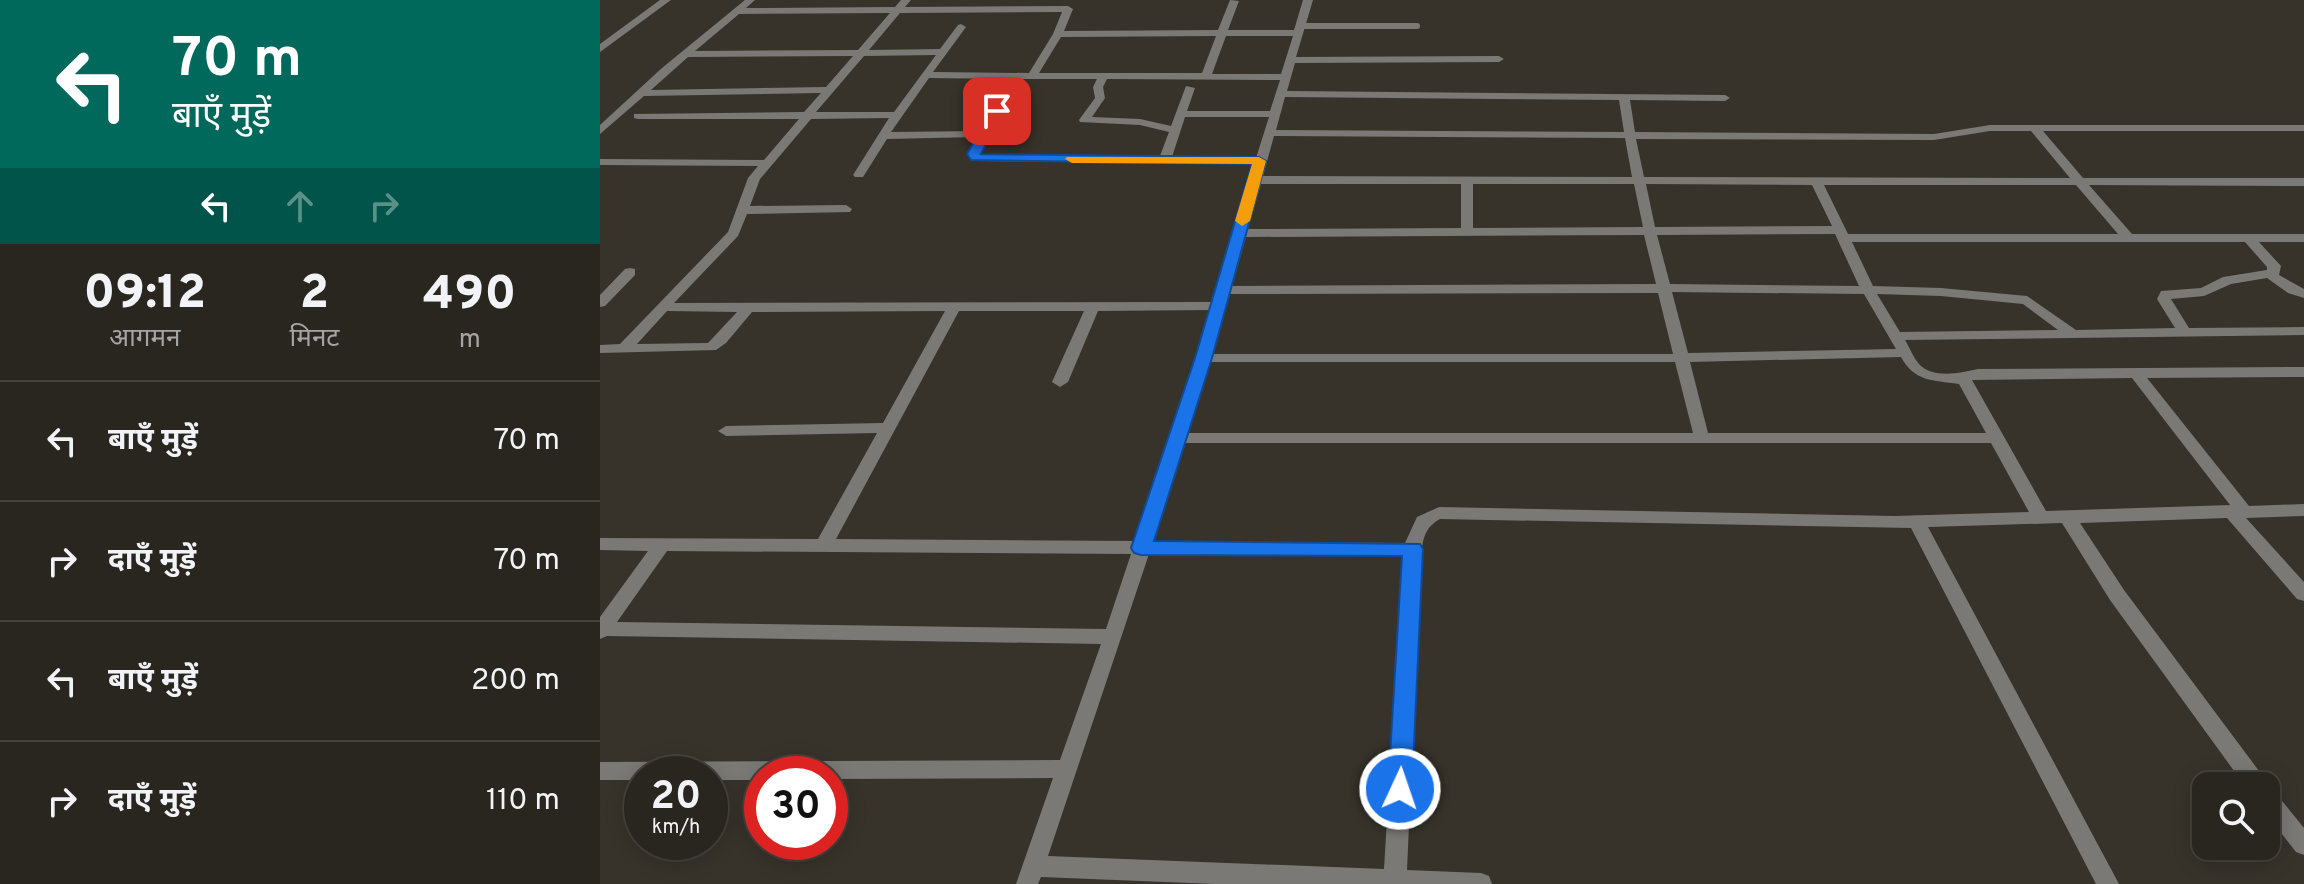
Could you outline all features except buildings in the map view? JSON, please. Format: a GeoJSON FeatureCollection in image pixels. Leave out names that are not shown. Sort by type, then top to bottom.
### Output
{"type":"FeatureCollection","features":[{"type":"Feature","properties":{"kind":"street"},"geometry":{"type":"LineString","coordinates":[[600,49],[666,0]]}},
{"type":"Feature","properties":{"kind":"street"},"geometry":{"type":"LineString","coordinates":[[600,131],[748,0]]}},
{"type":"Feature","properties":{"kind":"street"},"geometry":{"type":"LineString","coordinates":[[1308,0],[1204,358],[1113,637],[1030,875],[1481,884]]}},
{"type":"Feature","properties":{"kind":"street"},"geometry":{"type":"LineString","coordinates":[[1206,76],[1234,1]]}},
{"type":"Feature","properties":{"kind":"street"},"geometry":{"type":"LineString","coordinates":[[736,11],[902,5],[1065,8],[1069,11],[1058,34],[1032,76]]}},
{"type":"Feature","properties":{"kind":"street"},"geometry":{"type":"LineString","coordinates":[[624,349],[734,233],[751,183],[902,5]]}},
{"type":"Feature","properties":{"kind":"street"},"geometry":{"type":"LineString","coordinates":[[859,175],[897,115],[961,27]]}},
{"type":"Feature","properties":{"kind":"street"},"geometry":{"type":"LineString","coordinates":[[1058,34],[1223,34],[1300,30]]}},
{"type":"Feature","properties":{"kind":"street"},"geometry":{"type":"LineString","coordinates":[[685,54],[945,52]]}},
{"type":"Feature","properties":{"kind":"street"},"geometry":{"type":"LineString","coordinates":[[1290,60],[1499,59]]}},
{"type":"Feature","properties":{"kind":"street"},"geometry":{"type":"LineString","coordinates":[[928,75],[1206,76],[1282,85],[1725,98]]}},
{"type":"Feature","properties":{"kind":"street"},"geometry":{"type":"LineString","coordinates":[[1017,76],[984,134],[974,154],[976,158],[1259,161]]}},
{"type":"Feature","properties":{"kind":"street"},"geometry":{"type":"LineString","coordinates":[[1104,76],[1098,87],[1100,98],[1084,120],[1147,123],[1176,130]]}},
{"type":"Feature","properties":{"kind":"street"},"geometry":{"type":"LineString","coordinates":[[1165,160],[1190,88]]}},
{"type":"Feature","properties":{"kind":"street"},"geometry":{"type":"LineString","coordinates":[[641,93],[828,90]]}},
{"type":"Feature","properties":{"kind":"street"},"geometry":{"type":"LineString","coordinates":[[1624,97],[1662,289],[1702,439]]}},
{"type":"Feature","properties":{"kind":"street"},"geometry":{"type":"LineString","coordinates":[[1182,114],[1274,114]]}},
{"type":"Feature","properties":{"kind":"street"},"geometry":{"type":"LineString","coordinates":[[638,116],[897,115]]}},
{"type":"Feature","properties":{"kind":"street"},"geometry":{"type":"LineString","coordinates":[[1268,133],[1947,137],[1978,128],[2304,128]]}},
{"type":"Feature","properties":{"kind":"street"},"geometry":{"type":"LineString","coordinates":[[2034,128],[2128,238]]}},
{"type":"Feature","properties":{"kind":"street"},"geometry":{"type":"LineString","coordinates":[[883,136],[984,134]]}},
{"type":"Feature","properties":{"kind":"street"},"geometry":{"type":"LineString","coordinates":[[600,162],[766,163]]}},
{"type":"Feature","properties":{"kind":"street"},"geometry":{"type":"LineString","coordinates":[[1254,180],[2304,182]]}},
{"type":"Feature","properties":{"kind":"street"},"geometry":{"type":"LineString","coordinates":[[1467,180],[1467,232]]}},
{"type":"Feature","properties":{"kind":"street"},"geometry":{"type":"LineString","coordinates":[[1817,182],[1868,290],[1920,373],[1961,378],[1978,374],[2304,372]]}},
{"type":"Feature","properties":{"kind":"street"},"geometry":{"type":"LineString","coordinates":[[743,210],[846,209]]}},
{"type":"Feature","properties":{"kind":"street"},"geometry":{"type":"LineString","coordinates":[[1239,233],[1650,231],[2304,238]]}},
{"type":"Feature","properties":{"kind":"street"},"geometry":{"type":"LineString","coordinates":[[2184,331],[2164,299],[2166,294],[2204,292],[2228,280],[2271,275],[2276,270],[2249,238]]}},
{"type":"Feature","properties":{"kind":"street"},"geometry":{"type":"LineString","coordinates":[[600,303],[630,272]]}},
{"type":"Feature","properties":{"kind":"street"},"geometry":{"type":"LineString","coordinates":[[2271,275],[2304,294]]}},
{"type":"Feature","properties":{"kind":"street"},"geometry":{"type":"LineString","coordinates":[[664,306],[1093,305],[1220,298],[1662,289],[1868,290],[2017,298],[2044,310],[2072,333]]}},
{"type":"Feature","properties":{"kind":"street"},"geometry":{"type":"LineString","coordinates":[[1060,382],[1093,305]]}},
{"type":"Feature","properties":{"kind":"street"},"geometry":{"type":"LineString","coordinates":[[823,546],[955,306]]}},
{"type":"Feature","properties":{"kind":"street"},"geometry":{"type":"LineString","coordinates":[[600,349],[711,347],[721,340],[748,308]]}},
{"type":"Feature","properties":{"kind":"street"},"geometry":{"type":"LineString","coordinates":[[1896,336],[2304,331]]}},
{"type":"Feature","properties":{"kind":"street"},"geometry":{"type":"LineString","coordinates":[[1204,358],[1682,358],[1906,353]]}},
{"type":"Feature","properties":{"kind":"street"},"geometry":{"type":"LineString","coordinates":[[2135,372],[2237,511],[2304,594]]}},
{"type":"Feature","properties":{"kind":"street"},"geometry":{"type":"LineString","coordinates":[[1961,378],[2042,519]]}},
{"type":"Feature","properties":{"kind":"street"},"geometry":{"type":"LineString","coordinates":[[726,431],[890,428]]}},
{"type":"Feature","properties":{"kind":"street"},"geometry":{"type":"LineString","coordinates":[[1178,438],[1996,438]]}},
{"type":"Feature","properties":{"kind":"street"},"geometry":{"type":"LineString","coordinates":[[1395,881],[1413,549],[1419,523],[1426,517],[1439,513],[1916,521],[2304,510]]}},
{"type":"Feature","properties":{"kind":"street"},"geometry":{"type":"LineString","coordinates":[[2068,518],[2117,595],[2247,772]]}},
{"type":"Feature","properties":{"kind":"street"},"geometry":{"type":"LineString","coordinates":[[1916,521],[2108,884]]}},
{"type":"Feature","properties":{"kind":"street"},"geometry":{"type":"LineString","coordinates":[[600,544],[1413,549]]}},
{"type":"Feature","properties":{"kind":"street"},"geometry":{"type":"LineString","coordinates":[[601,631],[662,544]]}},
{"type":"Feature","properties":{"kind":"street"},"geometry":{"type":"LineString","coordinates":[[601,631],[1113,637]]}},
{"type":"Feature","properties":{"kind":"street"},"geometry":{"type":"LineString","coordinates":[[600,771],[1068,769]]}},
{"type":"Feature","properties":{"kind":"street"},"geometry":{"type":"LineString","coordinates":[[2280,815],[2304,845]]}},
{"type":"Feature","properties":{"kind":"lane"},"geometry":{"type":"LineString","coordinates":[[1300,30],[1417,26]]}},
{"type":"Feature","properties":{"kind":"slow traffic"},"geometry":{"type":"LineString","coordinates":[[1072,159],[1259,161],[1242,221]]}},
{"type":"Feature","properties":{"kind":"route"},"geometry":{"type":"LineString","coordinates":[[997,111],[974,154],[976,158],[1259,161],[1204,358],[1141,548],[1413,549],[1400,789]]}}]}
